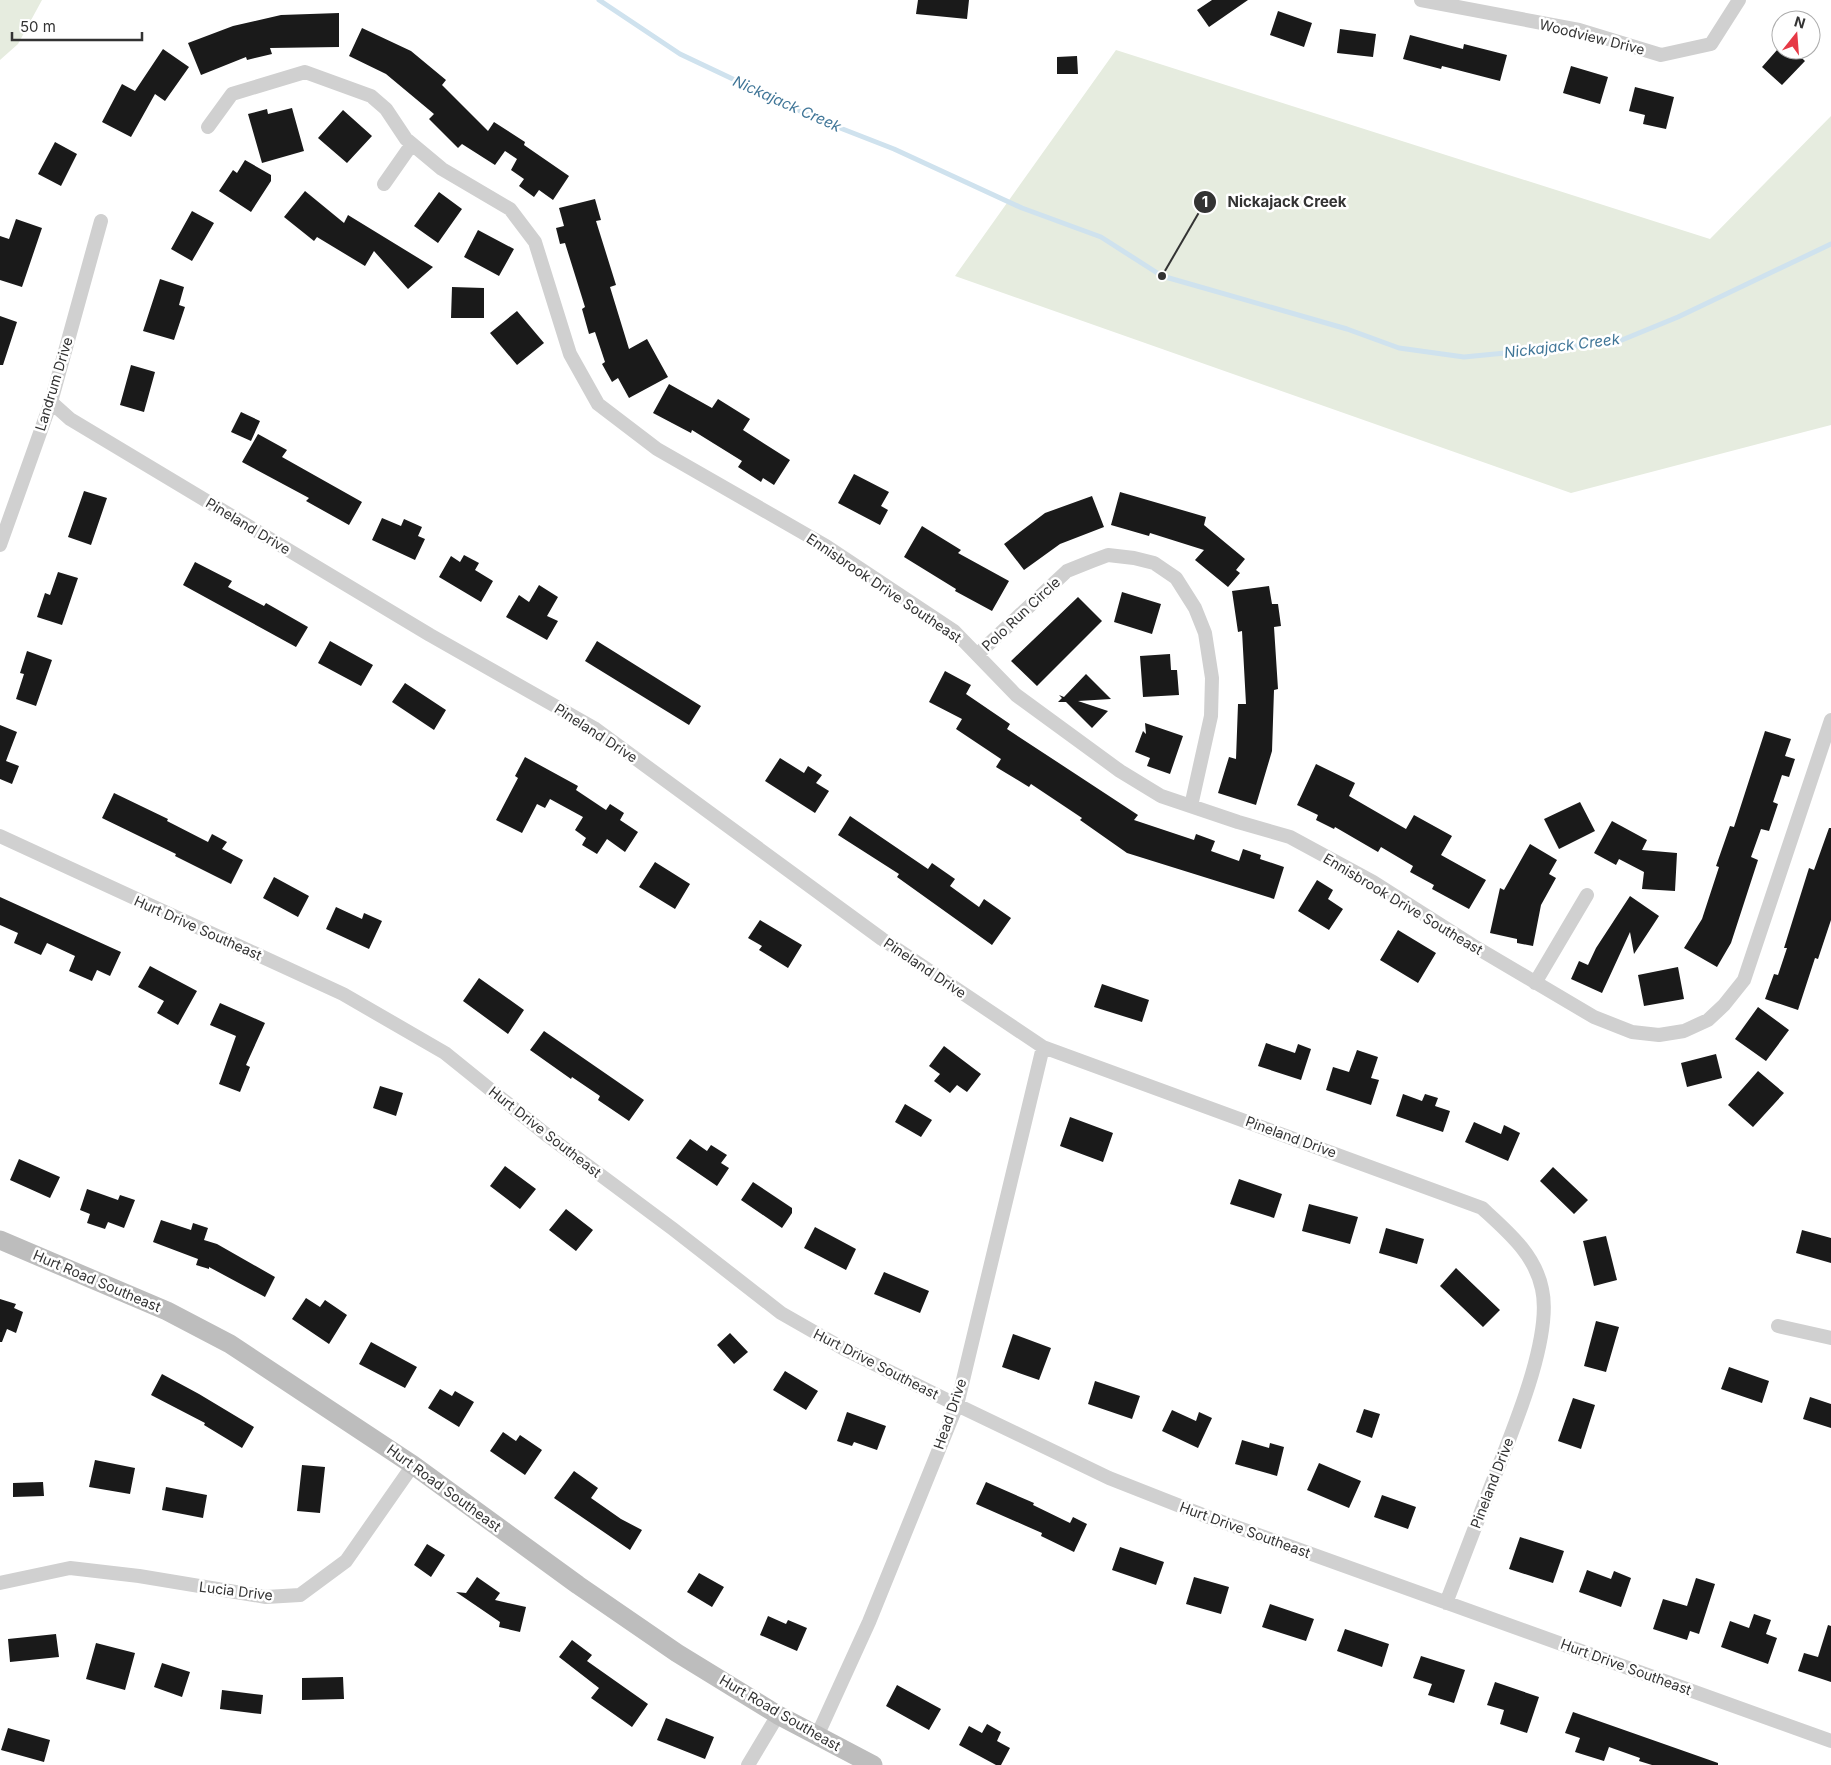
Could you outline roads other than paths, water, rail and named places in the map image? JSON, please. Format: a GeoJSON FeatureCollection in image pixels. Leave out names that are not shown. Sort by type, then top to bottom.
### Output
{"type":"FeatureCollection","features":[{"type":"Feature","properties":{"kind":"street","name":"Woodview Drive"},"geometry":{"type":"LineString","coordinates":[[1421,0],[1579,30],[1660,55],[1711,44],[1739,0]]}},
{"type":"Feature","properties":{"kind":"street","name":"Ennisbrook Drive Southeast"},"geometry":{"type":"LineString","coordinates":[[208,127],[232,94],[305,72],[371,96],[386,109],[406,139],[442,169],[510,210],[535,242],[570,354],[598,404],[657,449],[826,546],[954,631],[1016,695],[1120,771],[1161,796],[1290,837],[1373,882],[1594,1017],[1632,1032],[1659,1034],[1684,1031],[1714,1015],[1744,980],[1831,720]]}},
{"type":"Feature","properties":{"kind":"street"},"geometry":{"type":"LineString","coordinates":[[384,184],[412,144]]}},
{"type":"Feature","properties":{"kind":"street","name":"Landrum Drive"},"geometry":{"type":"LineString","coordinates":[[0,545],[51,402],[101,221]]}},
{"type":"Feature","properties":{"kind":"street","name":"Pineland Drive"},"geometry":{"type":"LineString","coordinates":[[51,402],[70,418],[430,635],[594,728],[882,939],[1043,1047],[1482,1208],[1508,1232],[1532,1260],[1543,1289],[1544,1323],[1524,1401],[1446,1603]]}},
{"type":"Feature","properties":{"kind":"street","name":"Polo Run Circle"},"geometry":{"type":"LineString","coordinates":[[978,654],[1067,571],[1108,555],[1154,563],[1176,578],[1195,608],[1205,633],[1212,678],[1211,716],[1191,806]]}},
{"type":"Feature","properties":{"kind":"street","name":"Hurt Drive Southeast"},"geometry":{"type":"LineString","coordinates":[[0,836],[343,994],[379,1013],[445,1053],[548,1136],[673,1229],[781,1313],[844,1349],[956,1406],[1108,1478],[1203,1515],[1831,1741]]}},
{"type":"Feature","properties":{"kind":"street"},"geometry":{"type":"LineString","coordinates":[[1535,982],[1587,895]]}},
{"type":"Feature","properties":{"kind":"street","name":"Head Drive"},"geometry":{"type":"LineString","coordinates":[[817,1736],[869,1622],[956,1406],[1043,1047]]}},
{"type":"Feature","properties":{"kind":"street","name":"Hurt Road Southeast"},"geometry":{"type":"LineString","coordinates":[[0,1240],[167,1311],[230,1344],[413,1465],[626,1619],[778,1715],[873,1765]]}},
{"type":"Feature","properties":{"kind":"street"},"geometry":{"type":"LineString","coordinates":[[1778,1326],[1831,1338]]}},
{"type":"Feature","properties":{"kind":"street","name":"Lucia Drive"},"geometry":{"type":"LineString","coordinates":[[0,1583],[70,1568],[138,1576],[266,1597],[300,1595],[346,1561],[413,1465]]}},
{"type":"Feature","properties":{"kind":"street"},"geometry":{"type":"LineString","coordinates":[[748,1765],[778,1715]]}},
{"type":"Feature","properties":{"kind":"waterway","name":"Nickajack Creek"},"geometry":{"type":"LineString","coordinates":[[599,0],[680,54],[817,119],[894,149],[1022,208],[1101,237],[1162,276],[1347,329],[1399,348],[1464,357],[1617,342],[1678,317],[1831,244]]}},
{"type":"Feature","properties":{"kind":"place","name":"Nickajack Creek"},"geometry":{"type":"Point","coordinates":[1162,276]}}]}
